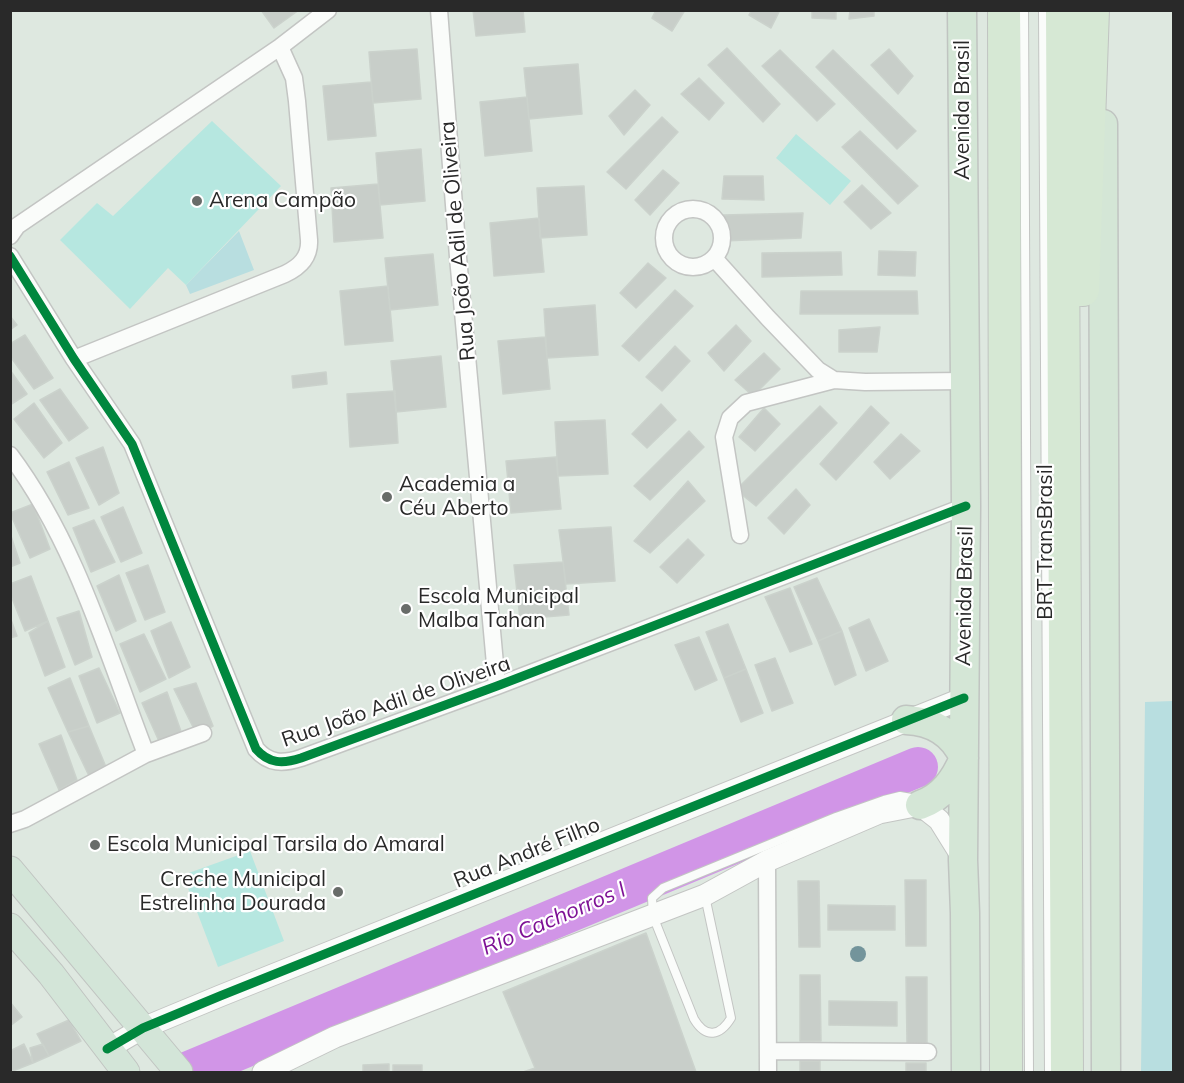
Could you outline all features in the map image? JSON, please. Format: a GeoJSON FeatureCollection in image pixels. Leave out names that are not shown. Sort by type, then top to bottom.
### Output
{"type":"FeatureCollection","features":[{"type":"Feature","properties":{"kind":"highway","name":"Avenida Brasil"},"geometry":{"type":"LineString","coordinates":[[962,10],[966,506],[963,860],[966,1072]]}},
{"type":"Feature","properties":{"kind":"highway","name":"Avenida Brasil"},"geometry":{"type":"LineString","coordinates":[[1004,10],[1006,1072]]}},
{"type":"Feature","properties":{"kind":"highway"},"geometry":{"type":"LineString","coordinates":[[1062,10],[1067,1072]]}},
{"type":"Feature","properties":{"kind":"highway"},"geometry":{"type":"LineString","coordinates":[[1064,572],[1084,285],[1093,10]]}},
{"type":"Feature","properties":{"kind":"highway"},"geometry":{"type":"LineString","coordinates":[[1103,10],[1106,1072]]}},
{"type":"Feature","properties":{"kind":"highway"},"geometry":{"type":"LineString","coordinates":[[906,720],[919,720],[943,731],[959,746],[964,758],[958,773],[950,784],[926,803]]}},
{"type":"Feature","properties":{"kind":"main road"},"geometry":{"type":"LineString","coordinates":[[10,870],[180,1072]]}},
{"type":"Feature","properties":{"kind":"main road"},"geometry":{"type":"LineString","coordinates":[[10,927],[51,974],[126,1072]]}},
{"type":"Feature","properties":{"kind":"street"},"geometry":{"type":"LineString","coordinates":[[10,237],[18,226],[280,46],[328,10]]}},
{"type":"Feature","properties":{"kind":"street","name":"Rua João Adil de Oliveira"},"geometry":{"type":"LineString","coordinates":[[439,10],[458,257],[498,686]]}},
{"type":"Feature","properties":{"kind":"street"},"geometry":{"type":"LineString","coordinates":[[74,359],[296,269],[306,257],[309,247],[297,101],[294,78],[280,46]]}},
{"type":"Feature","properties":{"kind":"street","name":"Rua João Adil de Oliveira"},"geometry":{"type":"LineString","coordinates":[[10,256],[74,359],[132,444],[256,750],[262,756],[278,763],[290,762],[498,686],[966,506]]}},
{"type":"Feature","properties":{"kind":"street"},"geometry":{"type":"LineString","coordinates":[[714,258],[818,370],[834,380]]}},
{"type":"Feature","properties":{"kind":"street"},"geometry":{"type":"LineString","coordinates":[[740,535],[724,437],[730,418],[746,403],[834,380],[965,381]]}},
{"type":"Feature","properties":{"kind":"street"},"geometry":{"type":"LineString","coordinates":[[10,455],[28,479],[76,571],[146,754]]}},
{"type":"Feature","properties":{"kind":"street","name":"Rua André Filho"},"geometry":{"type":"LineString","coordinates":[[107,1049],[143,1028],[964,698]]}},
{"type":"Feature","properties":{"kind":"street"},"geometry":{"type":"LineString","coordinates":[[10,824],[25,819],[146,754],[203,733]]}},
{"type":"Feature","properties":{"kind":"street"},"geometry":{"type":"LineString","coordinates":[[263,1072],[335,1038],[705,895],[767,861],[879,813],[926,803],[950,835],[963,860]]}},
{"type":"Feature","properties":{"kind":"street"},"geometry":{"type":"LineString","coordinates":[[767,861],[768,1072]]}},
{"type":"Feature","properties":{"kind":"street"},"geometry":{"type":"LineString","coordinates":[[768,1051],[928,1052]]}},
{"type":"Feature","properties":{"kind":"lane","name":"BRT TransBrasil"},"geometry":{"type":"LineString","coordinates":[[1024,10],[1029,1072]]}},
{"type":"Feature","properties":{"kind":"lane","name":"BRT TransBrasil"},"geometry":{"type":"LineString","coordinates":[[1043,10],[1049,1072]]}},
{"type":"Feature","properties":{"kind":"lane"},"geometry":{"type":"LineString","coordinates":[[705,895],[730,1006],[730,1018],[725,1028],[710,1033],[699,1028],[694,1019],[653,916],[652,898],[663,888],[710,868],[884,800],[900,796],[926,803]]}},
{"type":"Feature","properties":{"kind":"shaded area","name":"Arena Campão"},"geometry":{"type":"Polygon","coordinates":[[[212,121],[281,186],[186,285],[168,268],[130,309],[60,240],[97,203],[113,216],[212,121]]]}},
{"type":"Feature","properties":{"kind":"shaded area"},"geometry":{"type":"Polygon","coordinates":[[[796,134],[851,181],[830,205],[776,158],[796,134]]]}},
{"type":"Feature","properties":{"kind":"shaded area"},"geometry":{"type":"Polygon","coordinates":[[[239,231],[254,270],[190,294],[186,285],[239,231]]]}},
{"type":"Feature","properties":{"kind":"shaded area"},"geometry":{"type":"Polygon","coordinates":[[[1173,701],[1173,1072],[1141,1072],[1145,702],[1173,701]]]}},
{"type":"Feature","properties":{"kind":"shaded area"},"geometry":{"type":"Polygon","coordinates":[[[250,851],[284,941],[218,967],[183,875],[250,851]]]}},
{"type":"Feature","properties":{"kind":"building"},"geometry":{"type":"Polygon","coordinates":[[[261,10],[299,10],[274,28],[261,10]]]}},
{"type":"Feature","properties":{"kind":"building"},"geometry":{"type":"Polygon","coordinates":[[[473,10],[523,10],[525,32],[476,36],[473,10]]]}},
{"type":"Feature","properties":{"kind":"building"},"geometry":{"type":"Polygon","coordinates":[[[656,10],[685,10],[672,31],[652,18],[656,10]]]}},
{"type":"Feature","properties":{"kind":"building"},"geometry":{"type":"Polygon","coordinates":[[[752,10],[780,10],[771,28],[749,15],[752,10]]]}},
{"type":"Feature","properties":{"kind":"building"},"geometry":{"type":"Polygon","coordinates":[[[812,10],[836,10],[836,19],[812,18],[812,10]]]}},
{"type":"Feature","properties":{"kind":"building"},"geometry":{"type":"Polygon","coordinates":[[[850,10],[874,10],[874,16],[849,19],[850,10]]]}},
{"type":"Feature","properties":{"kind":"building"},"geometry":{"type":"Polygon","coordinates":[[[727,48],[780,104],[763,122],[708,65],[727,48]]]}},
{"type":"Feature","properties":{"kind":"building"},"geometry":{"type":"Polygon","coordinates":[[[417,49],[421,99],[373,103],[369,52],[417,49]]]}},
{"type":"Feature","properties":{"kind":"building"},"geometry":{"type":"Polygon","coordinates":[[[889,49],[913,76],[898,94],[871,65],[889,49]]]}},
{"type":"Feature","properties":{"kind":"building"},"geometry":{"type":"Polygon","coordinates":[[[780,50],[835,104],[817,121],[762,66],[780,50]]]}},
{"type":"Feature","properties":{"kind":"building"},"geometry":{"type":"Polygon","coordinates":[[[833,50],[916,131],[897,149],[816,67],[833,50]]]}},
{"type":"Feature","properties":{"kind":"building"},"geometry":{"type":"Polygon","coordinates":[[[578,64],[582,114],[529,119],[524,68],[578,64]]]}},
{"type":"Feature","properties":{"kind":"building"},"geometry":{"type":"Polygon","coordinates":[[[699,78],[724,103],[709,120],[681,94],[699,78]]]}},
{"type":"Feature","properties":{"kind":"building"},"geometry":{"type":"Polygon","coordinates":[[[371,82],[376,136],[328,140],[323,86],[371,82]]]}},
{"type":"Feature","properties":{"kind":"building"},"geometry":{"type":"Polygon","coordinates":[[[635,90],[650,105],[624,135],[609,116],[635,90]]]}},
{"type":"Feature","properties":{"kind":"building"},"geometry":{"type":"Polygon","coordinates":[[[527,97],[532,151],[485,156],[480,102],[527,97]]]}},
{"type":"Feature","properties":{"kind":"building"},"geometry":{"type":"Polygon","coordinates":[[[662,117],[678,132],[626,189],[607,172],[662,117]]]}},
{"type":"Feature","properties":{"kind":"building"},"geometry":{"type":"Polygon","coordinates":[[[860,131],[918,186],[898,204],[842,147],[860,131]]]}},
{"type":"Feature","properties":{"kind":"building"},"geometry":{"type":"Polygon","coordinates":[[[421,149],[425,201],[380,205],[376,153],[421,149]]]}},
{"type":"Feature","properties":{"kind":"building"},"geometry":{"type":"Polygon","coordinates":[[[663,170],[679,183],[650,215],[635,200],[663,170]]]}},
{"type":"Feature","properties":{"kind":"building"},"geometry":{"type":"Polygon","coordinates":[[[724,176],[763,176],[764,200],[722,199],[724,176]]]}},
{"type":"Feature","properties":{"kind":"building"},"geometry":{"type":"Polygon","coordinates":[[[378,184],[383,238],[334,242],[331,188],[378,184]]]}},
{"type":"Feature","properties":{"kind":"building"},"geometry":{"type":"Polygon","coordinates":[[[862,185],[891,213],[871,229],[844,202],[862,185]]]}},
{"type":"Feature","properties":{"kind":"building"},"geometry":{"type":"Polygon","coordinates":[[[584,186],[587,235],[540,238],[537,188],[584,186]]]}},
{"type":"Feature","properties":{"kind":"building"},"geometry":{"type":"Polygon","coordinates":[[[803,213],[801,238],[722,241],[723,215],[803,213]]]}},
{"type":"Feature","properties":{"kind":"building"},"geometry":{"type":"Polygon","coordinates":[[[539,218],[544,272],[494,276],[490,223],[539,218]]]}},
{"type":"Feature","properties":{"kind":"building"},"geometry":{"type":"Polygon","coordinates":[[[879,251],[916,252],[915,276],[878,275],[879,251]]]}},
{"type":"Feature","properties":{"kind":"building"},"geometry":{"type":"Polygon","coordinates":[[[841,252],[842,275],[762,277],[762,253],[841,252]]]}},
{"type":"Feature","properties":{"kind":"building"},"geometry":{"type":"Polygon","coordinates":[[[433,254],[438,305],[390,310],[385,258],[433,254]]]}},
{"type":"Feature","properties":{"kind":"building"},"geometry":{"type":"Polygon","coordinates":[[[648,263],[666,278],[636,308],[620,293],[648,263]]]}},
{"type":"Feature","properties":{"kind":"building"},"geometry":{"type":"Polygon","coordinates":[[[388,286],[393,341],[345,345],[340,291],[388,286]]]}},
{"type":"Feature","properties":{"kind":"building"},"geometry":{"type":"Polygon","coordinates":[[[675,290],[693,306],[639,361],[622,346],[675,290]]]}},
{"type":"Feature","properties":{"kind":"building"},"geometry":{"type":"Polygon","coordinates":[[[801,291],[917,291],[918,314],[800,314],[801,291]]]}},
{"type":"Feature","properties":{"kind":"building"},"geometry":{"type":"Polygon","coordinates":[[[595,305],[598,355],[547,358],[544,309],[595,305]]]}},
{"type":"Feature","properties":{"kind":"building"},"geometry":{"type":"Polygon","coordinates":[[[10,316],[17,325],[10,330],[10,316]]]}},
{"type":"Feature","properties":{"kind":"building"},"geometry":{"type":"Polygon","coordinates":[[[736,325],[751,341],[724,371],[708,353],[736,325]]]}},
{"type":"Feature","properties":{"kind":"building"},"geometry":{"type":"Polygon","coordinates":[[[880,327],[877,352],[839,352],[839,330],[880,327]]]}},
{"type":"Feature","properties":{"kind":"building"},"geometry":{"type":"Polygon","coordinates":[[[25,335],[53,378],[34,389],[10,356],[10,344],[25,335]]]}},
{"type":"Feature","properties":{"kind":"building"},"geometry":{"type":"Polygon","coordinates":[[[545,337],[550,389],[503,394],[498,341],[545,337]]]}},
{"type":"Feature","properties":{"kind":"building"},"geometry":{"type":"Polygon","coordinates":[[[675,346],[690,361],[662,391],[646,377],[675,346]]]}},
{"type":"Feature","properties":{"kind":"building"},"geometry":{"type":"Polygon","coordinates":[[[764,353],[780,369],[753,396],[735,380],[764,353]]]}},
{"type":"Feature","properties":{"kind":"building"},"geometry":{"type":"Polygon","coordinates":[[[441,356],[446,407],[396,412],[391,361],[441,356]]]}},
{"type":"Feature","properties":{"kind":"building"},"geometry":{"type":"Polygon","coordinates":[[[10,370],[27,394],[10,405],[10,370]]]}},
{"type":"Feature","properties":{"kind":"building"},"geometry":{"type":"Polygon","coordinates":[[[326,372],[327,384],[293,388],[292,376],[326,372]]]}},
{"type":"Feature","properties":{"kind":"building"},"geometry":{"type":"Polygon","coordinates":[[[60,389],[88,428],[69,441],[40,400],[60,389]]]}},
{"type":"Feature","properties":{"kind":"building"},"geometry":{"type":"Polygon","coordinates":[[[395,391],[398,443],[350,447],[347,394],[395,391]]]}},
{"type":"Feature","properties":{"kind":"building"},"geometry":{"type":"Polygon","coordinates":[[[34,403],[62,443],[44,458],[14,419],[34,403]]]}},
{"type":"Feature","properties":{"kind":"building"},"geometry":{"type":"Polygon","coordinates":[[[661,404],[676,420],[647,448],[632,434],[661,404]]]}},
{"type":"Feature","properties":{"kind":"building"},"geometry":{"type":"Polygon","coordinates":[[[820,406],[837,423],[756,506],[736,490],[820,406]]]}},
{"type":"Feature","properties":{"kind":"building"},"geometry":{"type":"Polygon","coordinates":[[[871,406],[889,423],[836,480],[820,464],[871,406]]]}},
{"type":"Feature","properties":{"kind":"building"},"geometry":{"type":"Polygon","coordinates":[[[764,408],[780,424],[755,451],[739,437],[764,408]]]}},
{"type":"Feature","properties":{"kind":"building"},"geometry":{"type":"Polygon","coordinates":[[[605,420],[608,474],[558,476],[555,422],[605,420]]]}},
{"type":"Feature","properties":{"kind":"building"},"geometry":{"type":"Polygon","coordinates":[[[689,431],[704,447],[650,500],[634,486],[689,431]]]}},
{"type":"Feature","properties":{"kind":"building"},"geometry":{"type":"Polygon","coordinates":[[[901,434],[920,451],[890,479],[874,462],[901,434]]]}},
{"type":"Feature","properties":{"kind":"building"},"geometry":{"type":"Polygon","coordinates":[[[103,447],[119,493],[99,505],[76,458],[103,447]]]}},
{"type":"Feature","properties":{"kind":"building"},"geometry":{"type":"Polygon","coordinates":[[[556,457],[561,509],[511,513],[506,461],[556,457]]]}},
{"type":"Feature","properties":{"kind":"building"},"geometry":{"type":"Polygon","coordinates":[[[69,462],[89,508],[68,515],[47,472],[69,462]]]}},
{"type":"Feature","properties":{"kind":"building"},"geometry":{"type":"Polygon","coordinates":[[[688,481],[705,501],[650,553],[634,541],[688,481]]]}},
{"type":"Feature","properties":{"kind":"building"},"geometry":{"type":"Polygon","coordinates":[[[796,489],[810,505],[784,534],[768,518],[796,489]]]}},
{"type":"Feature","properties":{"kind":"building"},"geometry":{"type":"Polygon","coordinates":[[[33,504],[50,549],[30,558],[10,513],[33,504]]]}},
{"type":"Feature","properties":{"kind":"building"},"geometry":{"type":"Polygon","coordinates":[[[123,507],[142,553],[121,562],[101,517],[123,507]]]}},
{"type":"Feature","properties":{"kind":"building"},"geometry":{"type":"Polygon","coordinates":[[[94,520],[115,562],[91,572],[73,528],[94,520]]]}},
{"type":"Feature","properties":{"kind":"building"},"geometry":{"type":"Polygon","coordinates":[[[611,527],[615,581],[566,584],[559,530],[611,527]]]}},
{"type":"Feature","properties":{"kind":"building"},"geometry":{"type":"Polygon","coordinates":[[[10,533],[20,563],[10,567],[10,533]]]}},
{"type":"Feature","properties":{"kind":"building"},"geometry":{"type":"Polygon","coordinates":[[[688,539],[704,555],[677,583],[660,567],[688,539]]]}},
{"type":"Feature","properties":{"kind":"building"},"geometry":{"type":"Polygon","coordinates":[[[563,562],[569,615],[520,619],[514,565],[563,562]]]}},
{"type":"Feature","properties":{"kind":"building"},"geometry":{"type":"Polygon","coordinates":[[[148,565],[165,612],[145,620],[126,573],[148,565]]]}},
{"type":"Feature","properties":{"kind":"building"},"geometry":{"type":"Polygon","coordinates":[[[119,575],[136,621],[116,631],[97,586],[119,575]]]}},
{"type":"Feature","properties":{"kind":"building"},"geometry":{"type":"Polygon","coordinates":[[[31,576],[48,621],[25,631],[10,593],[10,584],[31,576]]]}},
{"type":"Feature","properties":{"kind":"building"},"geometry":{"type":"Polygon","coordinates":[[[817,578],[842,631],[818,641],[794,587],[817,578]]]}},
{"type":"Feature","properties":{"kind":"building"},"geometry":{"type":"Polygon","coordinates":[[[790,588],[812,644],[790,652],[765,597],[790,588]]]}},
{"type":"Feature","properties":{"kind":"building"},"geometry":{"type":"Polygon","coordinates":[[[79,611],[92,657],[75,665],[57,618],[79,611]]]}},
{"type":"Feature","properties":{"kind":"building"},"geometry":{"type":"Polygon","coordinates":[[[10,617],[17,636],[10,638],[10,617]]]}},
{"type":"Feature","properties":{"kind":"building"},"geometry":{"type":"Polygon","coordinates":[[[869,619],[888,661],[866,671],[849,628],[869,619]]]}},
{"type":"Feature","properties":{"kind":"building"},"geometry":{"type":"Polygon","coordinates":[[[48,621],[65,667],[45,676],[29,633],[48,621]]]}},
{"type":"Feature","properties":{"kind":"building"},"geometry":{"type":"Polygon","coordinates":[[[171,622],[190,667],[169,678],[151,631],[171,622]]]}},
{"type":"Feature","properties":{"kind":"building"},"geometry":{"type":"Polygon","coordinates":[[[728,624],[746,669],[724,678],[706,632],[728,624]]]}},
{"type":"Feature","properties":{"kind":"building"},"geometry":{"type":"Polygon","coordinates":[[[842,631],[856,675],[835,685],[818,641],[842,631]]]}},
{"type":"Feature","properties":{"kind":"building"},"geometry":{"type":"Polygon","coordinates":[[[144,634],[166,679],[140,692],[120,644],[144,634]]]}},
{"type":"Feature","properties":{"kind":"building"},"geometry":{"type":"Polygon","coordinates":[[[699,637],[717,680],[695,690],[675,645],[699,637]]]}},
{"type":"Feature","properties":{"kind":"building"},"geometry":{"type":"Polygon","coordinates":[[[775,658],[793,703],[772,711],[755,665],[775,658]]]}},
{"type":"Feature","properties":{"kind":"building"},"geometry":{"type":"Polygon","coordinates":[[[99,668],[120,713],[97,723],[79,676],[99,668]]]}},
{"type":"Feature","properties":{"kind":"building"},"geometry":{"type":"Polygon","coordinates":[[[746,669],[763,713],[741,722],[724,678],[746,669]]]}},
{"type":"Feature","properties":{"kind":"building"},"geometry":{"type":"Polygon","coordinates":[[[70,678],[89,726],[68,732],[48,688],[70,678]]]}},
{"type":"Feature","properties":{"kind":"building"},"geometry":{"type":"Polygon","coordinates":[[[196,683],[213,726],[197,735],[174,689],[196,683]]]}},
{"type":"Feature","properties":{"kind":"building"},"geometry":{"type":"Polygon","coordinates":[[[167,692],[183,737],[162,748],[142,703],[167,692]]]}},
{"type":"Feature","properties":{"kind":"building"},"geometry":{"type":"Polygon","coordinates":[[[89,726],[106,767],[90,778],[68,732],[89,726]]]}},
{"type":"Feature","properties":{"kind":"building"},"geometry":{"type":"Polygon","coordinates":[[[61,735],[77,780],[59,790],[39,744],[61,735]]]}},
{"type":"Feature","properties":{"kind":"building"},"geometry":{"type":"Polygon","coordinates":[[[905,880],[926,880],[926,946],[906,946],[905,880]]]}},
{"type":"Feature","properties":{"kind":"building"},"geometry":{"type":"Polygon","coordinates":[[[798,881],[819,881],[820,947],[799,947],[798,881]]]}},
{"type":"Feature","properties":{"kind":"building"},"geometry":{"type":"Polygon","coordinates":[[[828,905],[895,906],[895,930],[828,930],[828,905]]]}},
{"type":"Feature","properties":{"kind":"building"},"geometry":{"type":"Polygon","coordinates":[[[646,933],[696,1072],[523,1072],[535,1068],[503,992],[646,933]]]}},
{"type":"Feature","properties":{"kind":"building"},"geometry":{"type":"Polygon","coordinates":[[[800,975],[820,975],[821,1041],[800,1041],[800,975]]]}},
{"type":"Feature","properties":{"kind":"building"},"geometry":{"type":"Polygon","coordinates":[[[906,977],[927,977],[927,1043],[907,1043],[906,977]]]}},
{"type":"Feature","properties":{"kind":"building"},"geometry":{"type":"Polygon","coordinates":[[[829,1001],[897,1002],[897,1026],[829,1025],[829,1001]]]}},
{"type":"Feature","properties":{"kind":"building"},"geometry":{"type":"Polygon","coordinates":[[[10,1002],[22,1017],[10,1026],[10,1002]]]}},
{"type":"Feature","properties":{"kind":"building"},"geometry":{"type":"Polygon","coordinates":[[[69,1020],[81,1041],[49,1056],[37,1034],[69,1020]]]}},
{"type":"Feature","properties":{"kind":"building"},"geometry":{"type":"Polygon","coordinates":[[[24,1044],[33,1063],[10,1072],[10,1051],[24,1044]]]}},
{"type":"Feature","properties":{"kind":"building"},"geometry":{"type":"Polygon","coordinates":[[[43,1044],[49,1056],[33,1063],[30,1048],[43,1044]]]}},
{"type":"Feature","properties":{"kind":"building"},"geometry":{"type":"Polygon","coordinates":[[[800,1061],[820,1061],[820,1072],[800,1072],[800,1061]]]}},
{"type":"Feature","properties":{"kind":"building"},"geometry":{"type":"Polygon","coordinates":[[[906,1063],[926,1063],[926,1072],[906,1072],[906,1063]]]}},
{"type":"Feature","properties":{"kind":"building"},"geometry":{"type":"Polygon","coordinates":[[[389,1064],[389,1072],[363,1072],[363,1065],[389,1064]]]}},
{"type":"Feature","properties":{"kind":"building"},"geometry":{"type":"Polygon","coordinates":[[[393,1065],[422,1065],[422,1072],[393,1072],[393,1065]]]}},
{"type":"Feature","properties":{"kind":"waterway","name":"Rio Cachorros I"},"geometry":{"type":"LineString","coordinates":[[189,1071],[918,767]]}},
{"type":"Feature","properties":{"kind":"cycle path"},"geometry":{"type":"LineString","coordinates":[[10,256],[74,359],[132,444],[256,749],[271,760],[282,762],[301,758],[497,686],[966,506]]}},
{"type":"Feature","properties":{"kind":"cycle path"},"geometry":{"type":"LineString","coordinates":[[107,1049],[143,1028],[220,996],[964,698]]}},
{"type":"Feature","properties":{"kind":"place","name":"Arena Campão"},"geometry":{"type":"Point","coordinates":[197,201]}},
{"type":"Feature","properties":{"kind":"place","name":"Academia a Céu Aberto"},"geometry":{"type":"Point","coordinates":[387,497]}},
{"type":"Feature","properties":{"kind":"place","name":"Escola Municipal Malba Tahan"},"geometry":{"type":"Point","coordinates":[406,609]}},
{"type":"Feature","properties":{"kind":"place","name":"Escola Municipal Tarsila do Amaral"},"geometry":{"type":"Point","coordinates":[95,845]}},
{"type":"Feature","properties":{"kind":"place","name":"Creche Municipal Estrelinha Dourada"},"geometry":{"type":"Point","coordinates":[338,892]}}]}
